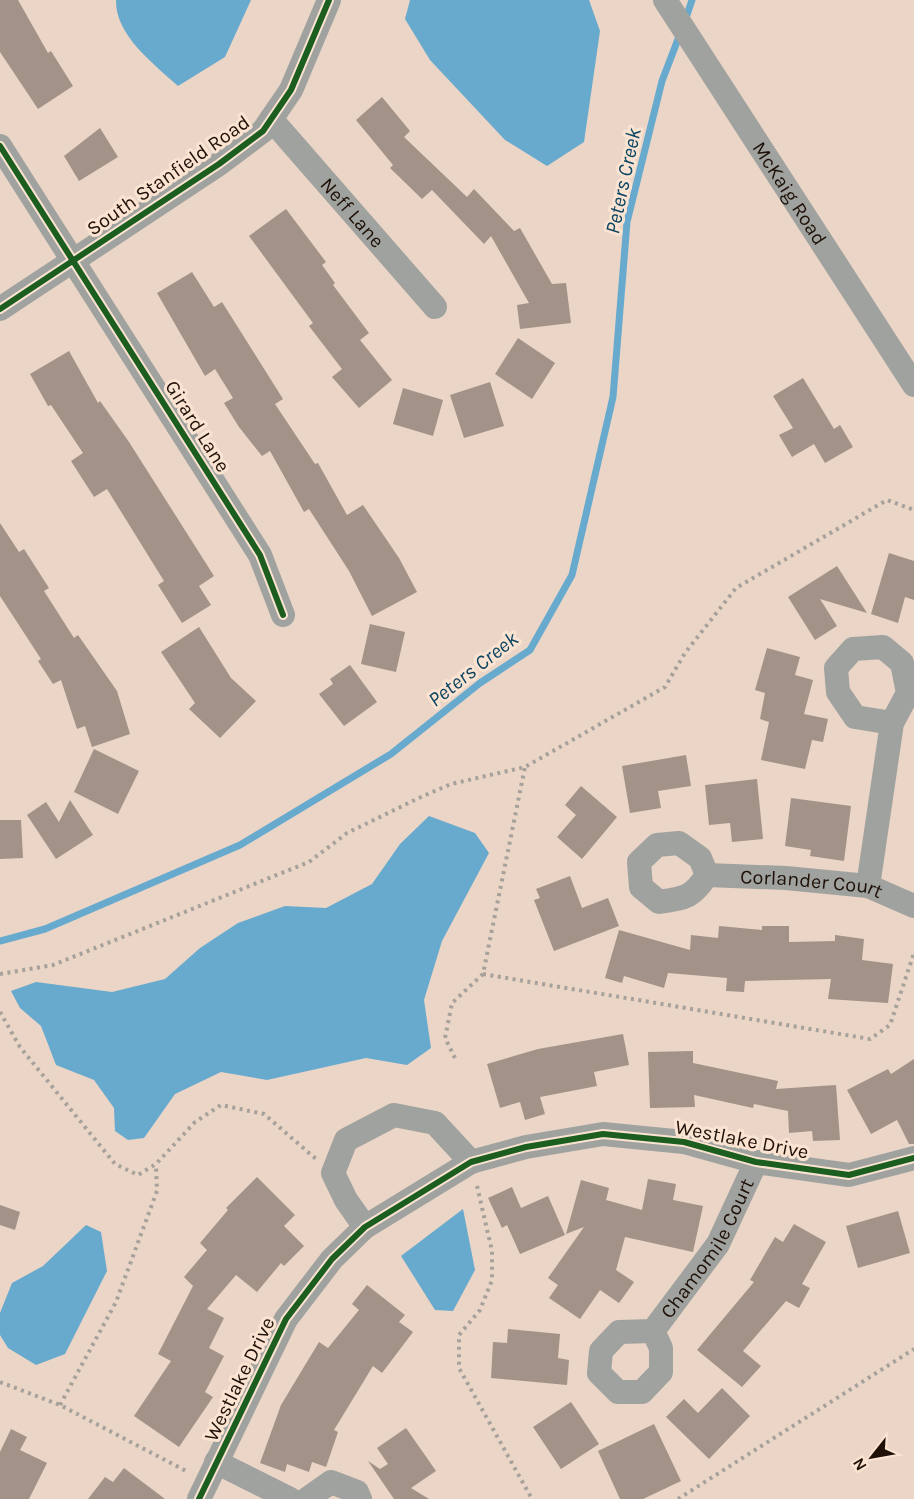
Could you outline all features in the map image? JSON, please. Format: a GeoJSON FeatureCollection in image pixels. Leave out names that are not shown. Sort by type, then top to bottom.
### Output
{"type":"FeatureCollection","features":[{"type":"Feature","properties":{"kind":"street","name":"South Stanfield Road"},"geometry":{"type":"LineString","coordinates":[[0,309],[219,164],[263,131],[291,90],[329,0]]}},
{"type":"Feature","properties":{"kind":"street","name":"McKaig Road"},"geometry":{"type":"LineString","coordinates":[[666,2],[914,386]]}},
{"type":"Feature","properties":{"kind":"street","name":"Neff Lane"},"geometry":{"type":"LineString","coordinates":[[271,119],[435,307]]}},
{"type":"Feature","properties":{"kind":"street","name":"Girard Lane"},"geometry":{"type":"LineString","coordinates":[[0,146],[260,555],[284,615]]}},
{"type":"Feature","properties":{"kind":"street"},"geometry":{"type":"LineString","coordinates":[[868,886],[892,723]]}},
{"type":"Feature","properties":{"kind":"street","name":"Corlander Court"},"geometry":{"type":"LineString","coordinates":[[707,875],[786,878],[868,886],[914,906]]}},
{"type":"Feature","properties":{"kind":"street"},"geometry":{"type":"LineString","coordinates":[[365,1227],[345,1200],[333,1173],[346,1140],[394,1115],[435,1122],[471,1162]]}},
{"type":"Feature","properties":{"kind":"street","name":"Westlake Drive"},"geometry":{"type":"LineString","coordinates":[[207,1481],[286,1319],[332,1259],[365,1227],[471,1162],[526,1147],[603,1134],[684,1142],[756,1162],[849,1175],[914,1158]]}},
{"type":"Feature","properties":{"kind":"street","name":"Chamomile Court"},"geometry":{"type":"LineString","coordinates":[[653,1331],[718,1244],[756,1162]]}},
{"type":"Feature","properties":{"kind":"street"},"geometry":{"type":"LineString","coordinates":[[207,1481],[290,1499]]}},
{"type":"Feature","properties":{"kind":"street"},"geometry":{"type":"LineString","coordinates":[[308,1499],[331,1482],[357,1492],[360,1499]]}},
{"type":"Feature","properties":{"kind":"path"},"geometry":{"type":"LineString","coordinates":[[0,974],[53,965],[274,877],[309,862],[347,833],[451,784],[525,767],[665,687],[685,653],[736,588],[887,500],[914,510]]}},
{"type":"Feature","properties":{"kind":"path"},"geometry":{"type":"LineString","coordinates":[[455,1058],[445,1038],[452,1003],[483,974],[525,767]]}},
{"type":"Feature","properties":{"kind":"path"},"geometry":{"type":"LineString","coordinates":[[483,974],[870,1039],[890,1025],[914,953]]}},
{"type":"Feature","properties":{"kind":"path"},"geometry":{"type":"LineString","coordinates":[[0,1012],[20,1047],[115,1164],[138,1175],[156,1164],[195,1122],[221,1105],[264,1114],[333,1173]]}},
{"type":"Feature","properties":{"kind":"path"},"geometry":{"type":"LineString","coordinates":[[471,1162],[492,1251],[492,1280],[480,1310],[459,1335],[459,1368],[532,1499]]}},
{"type":"Feature","properties":{"kind":"path"},"geometry":{"type":"LineString","coordinates":[[60,1405],[116,1302],[156,1191],[156,1164]]}},
{"type":"Feature","properties":{"kind":"path"},"geometry":{"type":"LineString","coordinates":[[678,1499],[914,1349]]}},
{"type":"Feature","properties":{"kind":"path"},"geometry":{"type":"LineString","coordinates":[[0,1382],[60,1405],[207,1481]]}},
{"type":"Feature","properties":{"kind":"water"},"geometry":{"type":"Polygon","coordinates":[[[116,0],[251,0],[225,57],[178,86],[129,37],[117,13],[116,0]]]}},
{"type":"Feature","properties":{"kind":"water"},"geometry":{"type":"Polygon","coordinates":[[[410,0],[589,0],[600,31],[584,142],[547,166],[505,140],[430,60],[405,19],[410,0]]]}},
{"type":"Feature","properties":{"kind":"water"},"geometry":{"type":"Polygon","coordinates":[[[429,816],[475,833],[489,853],[442,941],[424,1000],[431,1048],[407,1065],[366,1058],[267,1080],[221,1072],[175,1094],[144,1138],[128,1140],[115,1131],[114,1108],[94,1080],[56,1065],[41,1026],[20,1008],[11,991],[36,982],[112,992],[165,979],[200,948],[238,923],[285,906],[326,908],[372,884],[400,844],[429,816]]]}},
{"type":"Feature","properties":{"kind":"water"},"geometry":{"type":"Polygon","coordinates":[[[463,1209],[475,1270],[453,1311],[435,1310],[401,1256],[463,1209]]]}},
{"type":"Feature","properties":{"kind":"water"},"geometry":{"type":"Polygon","coordinates":[[[86,1225],[101,1232],[107,1271],[65,1354],[36,1365],[8,1348],[0,1335],[0,1313],[12,1283],[43,1266],[86,1225]]]}},
{"type":"Feature","properties":{"kind":"building"},"geometry":{"type":"Polygon","coordinates":[[[0,0],[18,0],[48,53],[51,51],[73,86],[38,109],[0,52],[0,0]]]}},
{"type":"Feature","properties":{"kind":"building"},"geometry":{"type":"Polygon","coordinates":[[[382,97],[410,131],[404,137],[467,197],[474,189],[514,231],[520,228],[552,284],[566,283],[571,323],[520,329],[517,305],[529,303],[491,236],[484,244],[432,190],[422,199],[390,168],[393,165],[356,120],[382,97]]]}},
{"type":"Feature","properties":{"kind":"building"},"geometry":{"type":"Polygon","coordinates":[[[100,128],[118,157],[79,181],[64,156],[100,128]]]}},
{"type":"Feature","properties":{"kind":"building"},"geometry":{"type":"Polygon","coordinates":[[[286,209],[326,262],[322,265],[335,283],[333,285],[369,333],[360,340],[392,380],[359,408],[332,377],[342,369],[309,326],[313,323],[249,236],[286,209]]]}},
{"type":"Feature","properties":{"kind":"building"},"geometry":{"type":"Polygon","coordinates":[[[192,272],[214,307],[222,302],[283,399],[275,404],[315,464],[318,463],[347,515],[363,505],[399,558],[417,592],[372,616],[349,571],[309,509],[304,512],[270,451],[262,456],[239,427],[224,403],[233,398],[215,369],[205,376],[157,293],[192,272]]]}},
{"type":"Feature","properties":{"kind":"building"},"geometry":{"type":"Polygon","coordinates":[[[518,338],[555,363],[532,399],[495,374],[518,338]]]}},
{"type":"Feature","properties":{"kind":"building"},"geometry":{"type":"Polygon","coordinates":[[[69,351],[98,403],[100,401],[129,442],[214,576],[199,586],[211,605],[182,623],[158,585],[164,581],[107,489],[94,497],[71,461],[83,453],[51,405],[48,406],[30,374],[69,351]]]}},
{"type":"Feature","properties":{"kind":"building"},"geometry":{"type":"Polygon","coordinates":[[[803,378],[834,429],[840,425],[853,447],[825,463],[814,444],[792,457],[779,435],[793,428],[773,396],[803,378]]]}},
{"type":"Feature","properties":{"kind":"building"},"geometry":{"type":"Polygon","coordinates":[[[490,382],[504,426],[464,438],[450,395],[490,382]]]}},
{"type":"Feature","properties":{"kind":"building"},"geometry":{"type":"Polygon","coordinates":[[[403,388],[443,400],[433,436],[393,424],[403,388]]]}},
{"type":"Feature","properties":{"kind":"building"},"geometry":{"type":"Polygon","coordinates":[[[0,523],[19,552],[24,549],[49,588],[44,591],[74,638],[78,635],[117,691],[130,734],[92,747],[85,726],[77,729],[61,680],[53,684],[38,661],[41,659],[0,596],[0,523]]]}},
{"type":"Feature","properties":{"kind":"building"},"geometry":{"type":"Polygon","coordinates":[[[889,553],[914,561],[914,600],[905,597],[898,623],[871,614],[889,553]]]}},
{"type":"Feature","properties":{"kind":"building"},"geometry":{"type":"Polygon","coordinates":[[[837,566],[867,613],[820,599],[837,626],[815,640],[788,597],[837,566]]]}},
{"type":"Feature","properties":{"kind":"building"},"geometry":{"type":"Polygon","coordinates":[[[370,624],[405,632],[396,672],[361,664],[370,624]]]}},
{"type":"Feature","properties":{"kind":"building"},"geometry":{"type":"Polygon","coordinates":[[[199,627],[231,678],[256,701],[220,738],[189,709],[195,703],[161,652],[199,627]]]}},
{"type":"Feature","properties":{"kind":"building"},"geometry":{"type":"Polygon","coordinates":[[[767,648],[800,657],[795,675],[813,680],[804,714],[828,719],[823,742],[812,740],[805,769],[761,760],[769,722],[760,719],[765,693],[755,690],[767,648]]]}},
{"type":"Feature","properties":{"kind":"building"},"geometry":{"type":"Polygon","coordinates":[[[350,665],[377,702],[344,726],[319,694],[333,684],[330,679],[350,665]]]}},
{"type":"Feature","properties":{"kind":"building"},"geometry":{"type":"Polygon","coordinates":[[[94,749],[139,771],[118,814],[74,792],[94,749]]]}},
{"type":"Feature","properties":{"kind":"building"},"geometry":{"type":"Polygon","coordinates":[[[686,755],[691,786],[658,791],[661,808],[630,813],[622,766],[686,755]]]}},
{"type":"Feature","properties":{"kind":"building"},"geometry":{"type":"Polygon","coordinates":[[[757,779],[763,839],[732,842],[730,823],[709,825],[705,785],[757,779]]]}},
{"type":"Feature","properties":{"kind":"building"},"geometry":{"type":"Polygon","coordinates":[[[581,786],[617,817],[582,859],[557,837],[576,815],[565,805],[581,786]]]}},
{"type":"Feature","properties":{"kind":"building"},"geometry":{"type":"Polygon","coordinates":[[[791,798],[851,806],[844,861],[810,856],[811,850],[785,846],[791,798]]]}},
{"type":"Feature","properties":{"kind":"building"},"geometry":{"type":"Polygon","coordinates":[[[70,800],[93,835],[56,859],[27,815],[46,802],[59,822],[70,800]]]}},
{"type":"Feature","properties":{"kind":"building"},"geometry":{"type":"Polygon","coordinates":[[[0,820],[21,820],[23,858],[0,859],[0,820]]]}},
{"type":"Feature","properties":{"kind":"building"},"geometry":{"type":"Polygon","coordinates":[[[570,876],[582,908],[608,898],[619,926],[554,951],[534,900],[540,898],[536,889],[570,876]]]}},
{"type":"Feature","properties":{"kind":"building"},"geometry":{"type":"Polygon","coordinates":[[[719,926],[762,930],[762,926],[789,926],[789,942],[835,941],[835,935],[864,939],[862,960],[893,964],[888,1003],[828,999],[831,979],[745,981],[744,992],[726,991],[727,978],[668,973],[664,988],[624,976],[622,983],[605,978],[619,930],[690,950],[691,935],[718,938],[719,926]]]}},
{"type":"Feature","properties":{"kind":"building"},"geometry":{"type":"Polygon","coordinates":[[[623,1034],[629,1065],[594,1072],[597,1086],[540,1097],[545,1114],[525,1120],[520,1102],[500,1108],[487,1064],[538,1049],[623,1034]]]}},
{"type":"Feature","properties":{"kind":"building"},"geometry":{"type":"Polygon","coordinates":[[[693,1051],[693,1063],[778,1081],[776,1089],[836,1085],[840,1140],[813,1141],[812,1131],[789,1133],[788,1111],[754,1104],[753,1108],[694,1095],[695,1107],[650,1108],[648,1052],[693,1051]]]}},
{"type":"Feature","properties":{"kind":"building"},"geometry":{"type":"Polygon","coordinates":[[[914,1059],[914,1144],[909,1144],[897,1120],[871,1134],[847,1090],[888,1069],[891,1074],[914,1059]]]}},
{"type":"Feature","properties":{"kind":"building"},"geometry":{"type":"Polygon","coordinates":[[[257,1177],[295,1215],[284,1226],[304,1246],[284,1266],[281,1263],[257,1292],[236,1275],[207,1309],[224,1318],[209,1348],[224,1356],[205,1392],[213,1397],[179,1447],[134,1416],[171,1361],[158,1354],[193,1286],[184,1277],[207,1250],[200,1243],[228,1210],[226,1208],[257,1177]]]}},
{"type":"Feature","properties":{"kind":"building"},"geometry":{"type":"Polygon","coordinates":[[[648,1179],[676,1184],[673,1200],[703,1206],[693,1252],[625,1237],[616,1270],[634,1282],[619,1303],[600,1290],[580,1319],[549,1298],[558,1285],[548,1278],[584,1227],[566,1234],[581,1180],[609,1188],[606,1200],[642,1210],[648,1179]]]}},
{"type":"Feature","properties":{"kind":"building"},"geometry":{"type":"Polygon","coordinates":[[[512,1187],[521,1208],[548,1196],[565,1235],[520,1254],[507,1225],[502,1228],[488,1198],[512,1187]]]}},
{"type":"Feature","properties":{"kind":"building"},"geometry":{"type":"Polygon","coordinates":[[[0,1205],[20,1212],[15,1230],[0,1225],[0,1205]]]}},
{"type":"Feature","properties":{"kind":"building"},"geometry":{"type":"Polygon","coordinates":[[[898,1211],[910,1253],[858,1268],[846,1226],[898,1211]]]}},
{"type":"Feature","properties":{"kind":"building"},"geometry":{"type":"Polygon","coordinates":[[[794,1224],[826,1242],[802,1284],[810,1288],[799,1308],[786,1301],[743,1351],[761,1366],[742,1387],[697,1350],[754,1282],[750,1280],[775,1237],[783,1242],[794,1224]]]}},
{"type":"Feature","properties":{"kind":"building"},"geometry":{"type":"Polygon","coordinates":[[[367,1285],[405,1315],[399,1322],[413,1332],[382,1373],[373,1366],[334,1430],[338,1432],[326,1467],[312,1462],[309,1472],[287,1464],[285,1472],[260,1463],[281,1405],[319,1342],[328,1348],[359,1310],[352,1304],[367,1285]]]}},
{"type":"Feature","properties":{"kind":"building"},"geometry":{"type":"Polygon","coordinates":[[[508,1329],[560,1334],[558,1358],[569,1360],[567,1385],[491,1378],[493,1342],[507,1343],[508,1329]]]}},
{"type":"Feature","properties":{"kind":"building"},"geometry":{"type":"Polygon","coordinates":[[[722,1388],[750,1416],[709,1459],[666,1417],[684,1399],[698,1413],[722,1388]]]}},
{"type":"Feature","properties":{"kind":"building"},"geometry":{"type":"Polygon","coordinates":[[[571,1402],[599,1444],[561,1469],[533,1427],[571,1402]]]}},
{"type":"Feature","properties":{"kind":"building"},"geometry":{"type":"Polygon","coordinates":[[[654,1424],[681,1481],[643,1499],[620,1499],[598,1451],[654,1424]]]}},
{"type":"Feature","properties":{"kind":"building"},"geometry":{"type":"Polygon","coordinates":[[[406,1428],[436,1471],[411,1488],[429,1499],[394,1499],[368,1461],[380,1469],[388,1464],[377,1448],[406,1428]]]}},
{"type":"Feature","properties":{"kind":"building"},"geometry":{"type":"Polygon","coordinates":[[[11,1429],[27,1437],[20,1450],[47,1463],[29,1499],[0,1499],[0,1452],[11,1429]]]}},
{"type":"Feature","properties":{"kind":"building"},"geometry":{"type":"Polygon","coordinates":[[[124,1468],[165,1499],[88,1499],[105,1477],[113,1482],[124,1468]]]}},
{"type":"Feature","properties":{"kind":"waterway","name":"Peters Creek"},"geometry":{"type":"LineString","coordinates":[[685,21],[692,0]]}},
{"type":"Feature","properties":{"kind":"waterway","name":"Peters Creek"},"geometry":{"type":"LineString","coordinates":[[0,941],[45,929],[240,845],[391,754],[480,683],[530,650],[572,575],[613,397],[627,222],[662,81],[680,34]]}},
{"type":"Feature","properties":{"kind":"cycle path"},"geometry":{"type":"LineString","coordinates":[[0,309],[219,164],[263,131],[291,90],[329,0]]}},
{"type":"Feature","properties":{"kind":"cycle path"},"geometry":{"type":"LineString","coordinates":[[0,146],[260,555],[283,615]]}},
{"type":"Feature","properties":{"kind":"cycle path"},"geometry":{"type":"LineString","coordinates":[[199,1499],[286,1319],[332,1259],[365,1227],[471,1162],[526,1147],[603,1134],[684,1142],[756,1162],[849,1175],[914,1158]]}}]}
